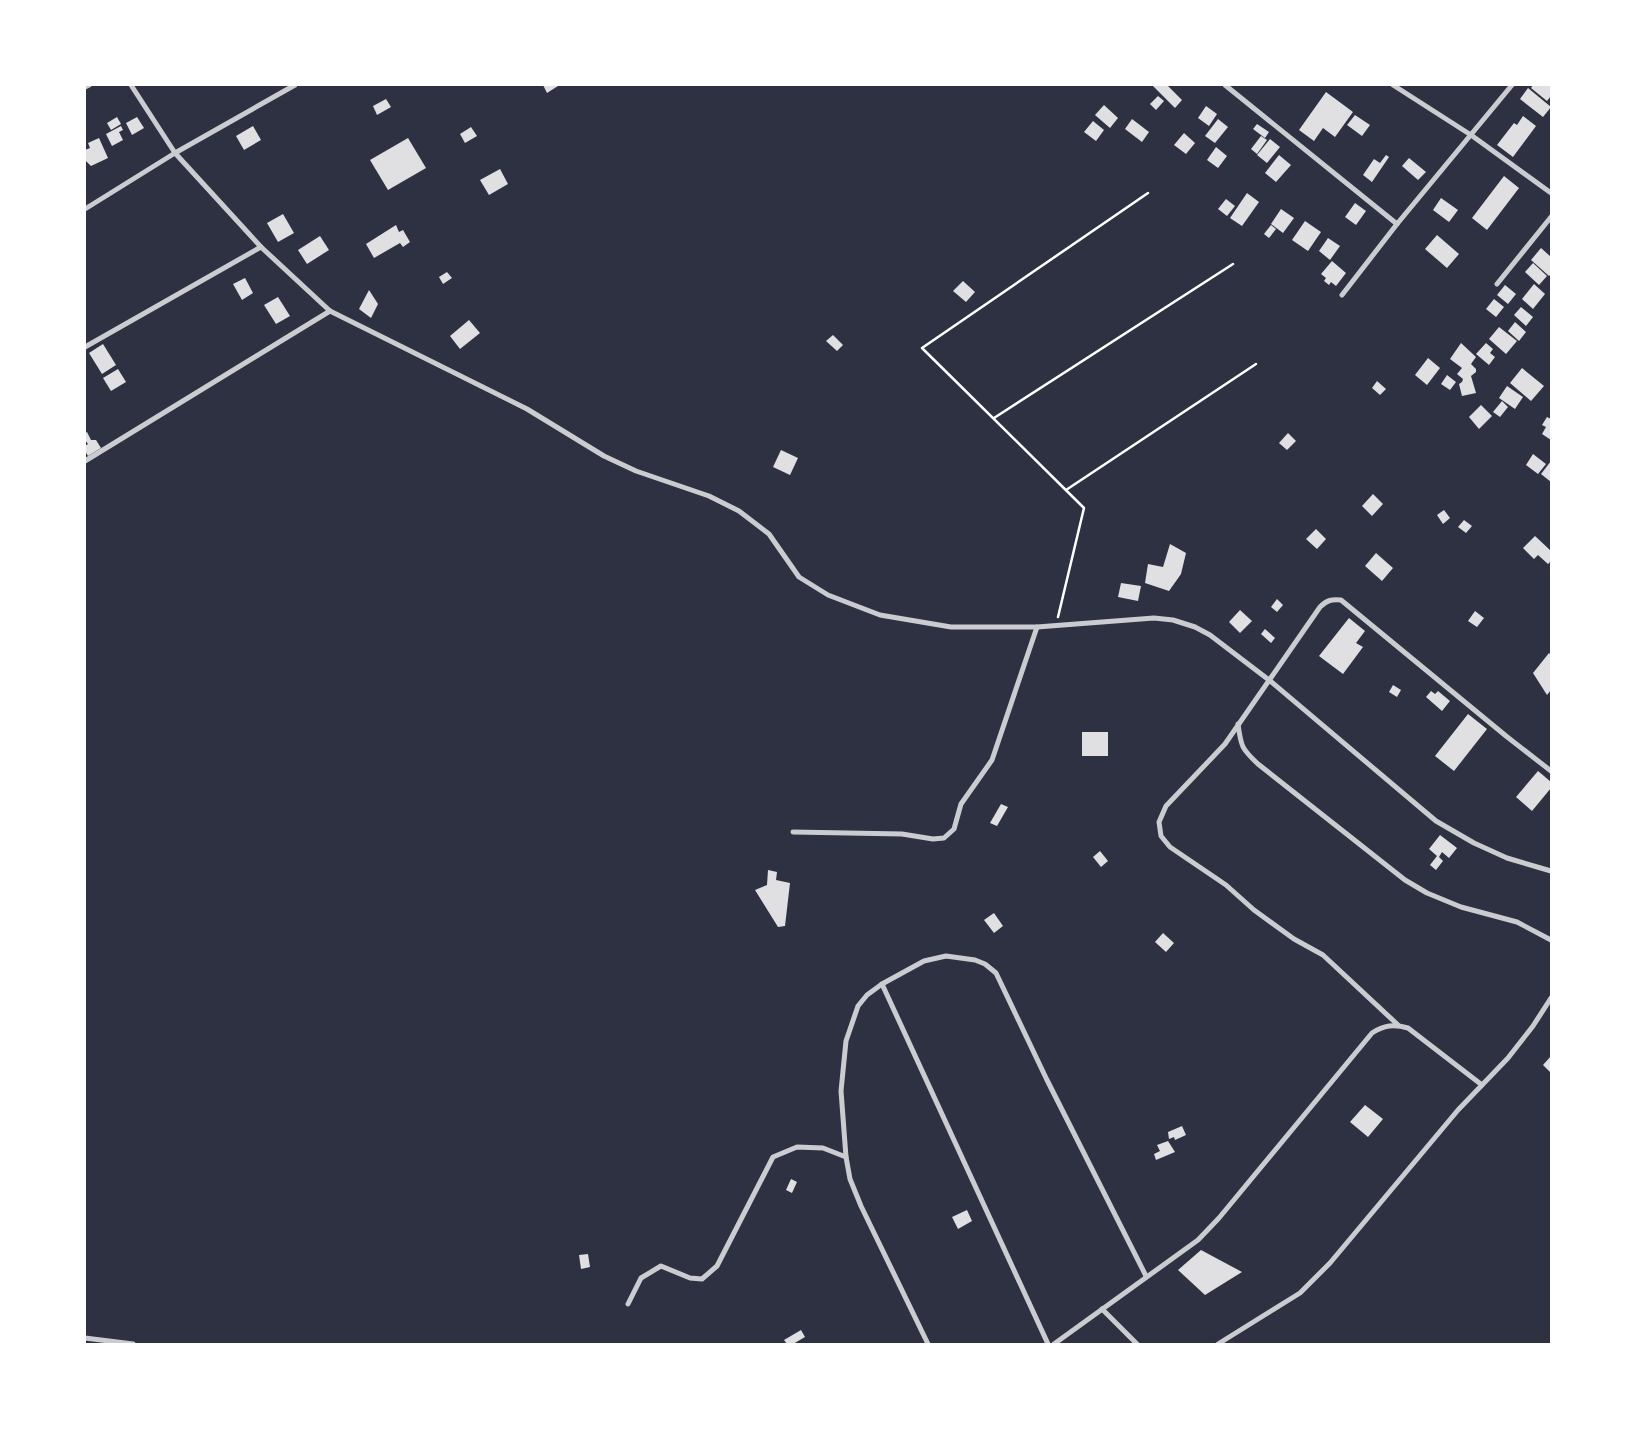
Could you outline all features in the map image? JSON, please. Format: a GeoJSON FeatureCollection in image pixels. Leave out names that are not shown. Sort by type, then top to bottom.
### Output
{"type":"FeatureCollection","features":[{"type":"Feature","properties":{"kind":"street"},"geometry":{"type":"LineString","coordinates":[[85,87],[89,85]]}},
{"type":"Feature","properties":{"kind":"street"},"geometry":{"type":"LineString","coordinates":[[131,85],[175,153],[261,247],[330,311],[527,410],[604,456],[636,471],[709,496],[739,511],[769,534],[798,577],[828,595],[880,614],[950,627],[1037,627],[1154,618],[1173,620],[1194,627],[1210,635],[1269,680],[1436,821],[1474,843],[1507,858],[1551,871]]}},
{"type":"Feature","properties":{"kind":"street"},"geometry":{"type":"LineString","coordinates":[[85,209],[175,153],[295,85]]}},
{"type":"Feature","properties":{"kind":"street"},"geometry":{"type":"LineString","coordinates":[[1225,85],[1397,224]]}},
{"type":"Feature","properties":{"kind":"street"},"geometry":{"type":"LineString","coordinates":[[1393,85],[1471,135],[1551,193]]}},
{"type":"Feature","properties":{"kind":"street"},"geometry":{"type":"LineString","coordinates":[[1342,295],[1397,224],[1512,85]]}},
{"type":"Feature","properties":{"kind":"street"},"geometry":{"type":"LineString","coordinates":[[1497,284],[1551,218]]}},
{"type":"Feature","properties":{"kind":"street"},"geometry":{"type":"LineString","coordinates":[[85,347],[261,247]]}},
{"type":"Feature","properties":{"kind":"street"},"geometry":{"type":"LineString","coordinates":[[85,461],[330,311]]}},
{"type":"Feature","properties":{"kind":"street"},"geometry":{"type":"LineString","coordinates":[[1398,1025],[1323,955],[1294,939],[1254,910],[1226,885],[1170,847],[1161,836],[1159,822],[1166,806],[1226,744],[1238,724],[1325,602],[1332,599],[1341,600],[1551,771]]}},
{"type":"Feature","properties":{"kind":"street"},"geometry":{"type":"LineString","coordinates":[[793,832],[902,834],[933,839],[944,838],[954,829],[961,804],[992,760],[1037,627]]}},
{"type":"Feature","properties":{"kind":"street"},"geometry":{"type":"LineString","coordinates":[[1238,724],[1240,741],[1244,750],[1258,764],[1405,880],[1427,893],[1460,907],[1517,922],[1551,940]]}},
{"type":"Feature","properties":{"kind":"street"},"geometry":{"type":"LineString","coordinates":[[928,1344],[861,1206],[850,1179],[846,1156],[841,1091],[846,1041],[858,1006],[867,995],[882,984],[924,961],[946,956],[975,960],[985,964],[996,973],[1047,1080],[1146,1276]]}},
{"type":"Feature","properties":{"kind":"street"},"geometry":{"type":"LineString","coordinates":[[882,984],[1048,1344]]}},
{"type":"Feature","properties":{"kind":"street"},"geometry":{"type":"LineString","coordinates":[[1218,1344],[1300,1293],[1330,1263],[1482,1085],[1508,1058],[1533,1026],[1551,998]]}},
{"type":"Feature","properties":{"kind":"street"},"geometry":{"type":"LineString","coordinates":[[1054,1344],[1198,1240],[1219,1218],[1372,1033],[1379,1028],[1398,1025],[1408,1028],[1482,1085]]}},
{"type":"Feature","properties":{"kind":"street"},"geometry":{"type":"LineString","coordinates":[[628,1304],[641,1278],[661,1266],[690,1278],[702,1279],[717,1266],[773,1157],[797,1147],[823,1148],[846,1156]]}},
{"type":"Feature","properties":{"kind":"street"},"geometry":{"type":"LineString","coordinates":[[1102,1310],[1137,1344]]}},
{"type":"Feature","properties":{"kind":"street"},"geometry":{"type":"LineString","coordinates":[[85,1338],[133,1344]]}},
{"type":"Feature","properties":{"kind":"path"},"geometry":{"type":"LineString","coordinates":[[1056,626],[1084,508],[922,348],[1148,193]]}},
{"type":"Feature","properties":{"kind":"path"},"geometry":{"type":"LineString","coordinates":[[994,418],[1232,264]]}},
{"type":"Feature","properties":{"kind":"path"},"geometry":{"type":"LineString","coordinates":[[1066,490],[1256,364]]}},
{"type":"Feature","properties":{"kind":"building"},"geometry":{"type":"Polygon","coordinates":[[[543,85],[558,85],[558,86],[547,93],[543,85]]]}},
{"type":"Feature","properties":{"kind":"building"},"geometry":{"type":"Polygon","coordinates":[[[1152,85],[1170,85],[1168,86],[1182,100],[1175,108],[1152,85]]]}},
{"type":"Feature","properties":{"kind":"building"},"geometry":{"type":"Polygon","coordinates":[[[1533,85],[1551,85],[1551,96],[1547,101],[1531,88],[1533,85]]]}},
{"type":"Feature","properties":{"kind":"building"},"geometry":{"type":"Polygon","coordinates":[[[1528,88],[1551,107],[1543,117],[1520,99],[1528,88]]]}},
{"type":"Feature","properties":{"kind":"building"},"geometry":{"type":"Polygon","coordinates":[[[1326,92],[1353,112],[1335,137],[1323,128],[1314,141],[1299,130],[1326,92]]]}},
{"type":"Feature","properties":{"kind":"building"},"geometry":{"type":"Polygon","coordinates":[[[1158,96],[1164,101],[1156,110],[1150,104],[1158,96]]]}},
{"type":"Feature","properties":{"kind":"building"},"geometry":{"type":"Polygon","coordinates":[[[386,99],[391,107],[377,115],[373,106],[386,99]]]}},
{"type":"Feature","properties":{"kind":"building"},"geometry":{"type":"Polygon","coordinates":[[[1104,105],[1118,118],[1110,128],[1095,115],[1104,105]]]}},
{"type":"Feature","properties":{"kind":"building"},"geometry":{"type":"Polygon","coordinates":[[[1206,106],[1217,114],[1209,126],[1198,118],[1206,106]]]}},
{"type":"Feature","properties":{"kind":"building"},"geometry":{"type":"Polygon","coordinates":[[[1355,115],[1370,125],[1362,136],[1347,125],[1355,115]]]}},
{"type":"Feature","properties":{"kind":"building"},"geometry":{"type":"Polygon","coordinates":[[[1523,116],[1536,126],[1513,157],[1497,145],[1514,123],[1517,125],[1523,116]]]}},
{"type":"Feature","properties":{"kind":"building"},"geometry":{"type":"Polygon","coordinates":[[[117,117],[121,124],[111,130],[107,123],[117,117]]]}},
{"type":"Feature","properties":{"kind":"building"},"geometry":{"type":"Polygon","coordinates":[[[137,117],[144,128],[132,135],[126,123],[137,117]]]}},
{"type":"Feature","properties":{"kind":"building"},"geometry":{"type":"Polygon","coordinates":[[[1132,119],[1149,132],[1142,142],[1125,129],[1132,119]]]}},
{"type":"Feature","properties":{"kind":"building"},"geometry":{"type":"Polygon","coordinates":[[[1218,119],[1228,127],[1215,143],[1205,136],[1218,119]]]}},
{"type":"Feature","properties":{"kind":"building"},"geometry":{"type":"Polygon","coordinates":[[[1093,121],[1104,130],[1096,141],[1084,132],[1093,121]]]}},
{"type":"Feature","properties":{"kind":"building"},"geometry":{"type":"Polygon","coordinates":[[[1257,124],[1269,132],[1265,138],[1253,129],[1257,124]]]}},
{"type":"Feature","properties":{"kind":"building"},"geometry":{"type":"Polygon","coordinates":[[[121,126],[123,130],[119,132],[123,140],[112,146],[106,134],[121,126]]]}},
{"type":"Feature","properties":{"kind":"building"},"geometry":{"type":"Polygon","coordinates":[[[253,126],[261,140],[244,150],[236,136],[253,126]]]}},
{"type":"Feature","properties":{"kind":"building"},"geometry":{"type":"Polygon","coordinates":[[[471,127],[477,136],[465,143],[460,134],[471,127]]]}},
{"type":"Feature","properties":{"kind":"building"},"geometry":{"type":"Polygon","coordinates":[[[1184,133],[1195,143],[1186,154],[1174,145],[1184,133]]]}},
{"type":"Feature","properties":{"kind":"building"},"geometry":{"type":"Polygon","coordinates":[[[1261,136],[1267,140],[1257,154],[1251,149],[1261,136]]]}},
{"type":"Feature","properties":{"kind":"building"},"geometry":{"type":"Polygon","coordinates":[[[99,138],[108,158],[91,166],[85,160],[85,150],[90,148],[88,143],[99,138]]]}},
{"type":"Feature","properties":{"kind":"building"},"geometry":{"type":"Polygon","coordinates":[[[408,138],[426,168],[388,190],[370,160],[408,138]]]}},
{"type":"Feature","properties":{"kind":"building"},"geometry":{"type":"Polygon","coordinates":[[[1270,139],[1280,147],[1267,163],[1257,155],[1270,139]]]}},
{"type":"Feature","properties":{"kind":"building"},"geometry":{"type":"Polygon","coordinates":[[[1216,147],[1227,156],[1218,168],[1207,160],[1216,147]]]}},
{"type":"Feature","properties":{"kind":"building"},"geometry":{"type":"Polygon","coordinates":[[[1279,155],[1291,165],[1276,182],[1265,173],[1279,155]]]}},
{"type":"Feature","properties":{"kind":"building"},"geometry":{"type":"Polygon","coordinates":[[[1386,155],[1389,157],[1372,182],[1363,175],[1374,159],[1380,163],[1386,155]]]}},
{"type":"Feature","properties":{"kind":"building"},"geometry":{"type":"Polygon","coordinates":[[[1409,158],[1426,172],[1418,180],[1402,166],[1409,158]]]}},
{"type":"Feature","properties":{"kind":"building"},"geometry":{"type":"Polygon","coordinates":[[[500,169],[508,184],[489,195],[480,180],[500,169]]]}},
{"type":"Feature","properties":{"kind":"building"},"geometry":{"type":"Polygon","coordinates":[[[1504,176],[1519,188],[1487,230],[1472,218],[1504,176]]]}},
{"type":"Feature","properties":{"kind":"building"},"geometry":{"type":"Polygon","coordinates":[[[1247,193],[1259,202],[1242,226],[1230,218],[1247,193]]]}},
{"type":"Feature","properties":{"kind":"building"},"geometry":{"type":"Polygon","coordinates":[[[1441,198],[1458,210],[1449,222],[1433,210],[1441,198]]]}},
{"type":"Feature","properties":{"kind":"building"},"geometry":{"type":"Polygon","coordinates":[[[1226,199],[1235,206],[1227,216],[1218,209],[1226,199]]]}},
{"type":"Feature","properties":{"kind":"building"},"geometry":{"type":"Polygon","coordinates":[[[1355,203],[1366,211],[1356,225],[1345,217],[1355,203]]]}},
{"type":"Feature","properties":{"kind":"building"},"geometry":{"type":"Polygon","coordinates":[[[1281,209],[1294,218],[1283,233],[1271,224],[1281,209]]]}},
{"type":"Feature","properties":{"kind":"building"},"geometry":{"type":"Polygon","coordinates":[[[283,214],[294,233],[278,242],[267,223],[283,214]]]}},
{"type":"Feature","properties":{"kind":"building"},"geometry":{"type":"Polygon","coordinates":[[[1305,221],[1321,232],[1308,251],[1292,240],[1305,221]]]}},
{"type":"Feature","properties":{"kind":"building"},"geometry":{"type":"Polygon","coordinates":[[[396,225],[399,232],[403,230],[410,242],[403,247],[400,243],[374,258],[366,244],[396,225]]]}},
{"type":"Feature","properties":{"kind":"building"},"geometry":{"type":"Polygon","coordinates":[[[1271,225],[1276,229],[1269,238],[1264,234],[1271,225]]]}},
{"type":"Feature","properties":{"kind":"building"},"geometry":{"type":"Polygon","coordinates":[[[1437,235],[1459,254],[1447,268],[1425,249],[1437,235]]]}},
{"type":"Feature","properties":{"kind":"building"},"geometry":{"type":"Polygon","coordinates":[[[320,236],[329,250],[307,264],[298,250],[320,236]]]}},
{"type":"Feature","properties":{"kind":"building"},"geometry":{"type":"Polygon","coordinates":[[[1328,238],[1340,246],[1330,260],[1319,251],[1328,238]]]}},
{"type":"Feature","properties":{"kind":"building"},"geometry":{"type":"Polygon","coordinates":[[[1541,248],[1551,257],[1551,274],[1549,276],[1531,260],[1541,248]]]}},
{"type":"Feature","properties":{"kind":"building"},"geometry":{"type":"Polygon","coordinates":[[[1332,261],[1346,273],[1336,286],[1331,282],[1329,285],[1324,281],[1326,278],[1321,274],[1332,261]]]}},
{"type":"Feature","properties":{"kind":"building"},"geometry":{"type":"Polygon","coordinates":[[[1533,263],[1547,276],[1539,285],[1525,272],[1533,263]]]}},
{"type":"Feature","properties":{"kind":"building"},"geometry":{"type":"Polygon","coordinates":[[[447,272],[452,278],[443,284],[439,277],[447,272]]]}},
{"type":"Feature","properties":{"kind":"building"},"geometry":{"type":"Polygon","coordinates":[[[245,278],[253,293],[242,300],[233,284],[245,278]]]}},
{"type":"Feature","properties":{"kind":"building"},"geometry":{"type":"Polygon","coordinates":[[[963,281],[975,292],[966,302],[953,291],[963,281]]]}},
{"type":"Feature","properties":{"kind":"building"},"geometry":{"type":"Polygon","coordinates":[[[1534,284],[1545,294],[1533,309],[1522,299],[1534,284]]]}},
{"type":"Feature","properties":{"kind":"building"},"geometry":{"type":"Polygon","coordinates":[[[1505,285],[1516,294],[1508,304],[1497,295],[1505,285]]]}},
{"type":"Feature","properties":{"kind":"building"},"geometry":{"type":"Polygon","coordinates":[[[369,290],[378,304],[371,318],[359,309],[369,290]]]}},
{"type":"Feature","properties":{"kind":"building"},"geometry":{"type":"Polygon","coordinates":[[[278,297],[290,316],[276,324],[264,305],[278,297]]]}},
{"type":"Feature","properties":{"kind":"building"},"geometry":{"type":"Polygon","coordinates":[[[1494,299],[1504,307],[1496,317],[1486,309],[1494,299]]]}},
{"type":"Feature","properties":{"kind":"building"},"geometry":{"type":"Polygon","coordinates":[[[1521,307],[1533,317],[1526,326],[1514,315],[1521,307]]]}},
{"type":"Feature","properties":{"kind":"building"},"geometry":{"type":"Polygon","coordinates":[[[469,320],[480,333],[460,349],[450,336],[469,320]]]}},
{"type":"Feature","properties":{"kind":"building"},"geometry":{"type":"Polygon","coordinates":[[[1515,322],[1526,332],[1519,341],[1508,331],[1515,322]]]}},
{"type":"Feature","properties":{"kind":"building"},"geometry":{"type":"Polygon","coordinates":[[[1499,327],[1517,341],[1506,354],[1489,339],[1499,327]]]}},
{"type":"Feature","properties":{"kind":"building"},"geometry":{"type":"Polygon","coordinates":[[[833,335],[843,345],[837,351],[826,341],[833,335]]]}},
{"type":"Feature","properties":{"kind":"building"},"geometry":{"type":"Polygon","coordinates":[[[1461,343],[1476,357],[1471,364],[1476,369],[1476,372],[1471,376],[1476,393],[1462,396],[1459,384],[1463,379],[1457,374],[1462,368],[1450,359],[1461,343]]]}},
{"type":"Feature","properties":{"kind":"building"},"geometry":{"type":"Polygon","coordinates":[[[1486,343],[1493,349],[1490,353],[1495,357],[1489,365],[1476,354],[1486,343]]]}},
{"type":"Feature","properties":{"kind":"building"},"geometry":{"type":"Polygon","coordinates":[[[103,344],[116,365],[102,374],[89,353],[103,344]]]}},
{"type":"Feature","properties":{"kind":"building"},"geometry":{"type":"Polygon","coordinates":[[[1428,358],[1440,368],[1427,385],[1415,375],[1428,358]]]}},
{"type":"Feature","properties":{"kind":"building"},"geometry":{"type":"Polygon","coordinates":[[[1522,368],[1544,386],[1531,401],[1510,383],[1522,368]]]}},
{"type":"Feature","properties":{"kind":"building"},"geometry":{"type":"Polygon","coordinates":[[[118,369],[126,382],[111,391],[103,378],[118,369]]]}},
{"type":"Feature","properties":{"kind":"building"},"geometry":{"type":"Polygon","coordinates":[[[1447,375],[1456,382],[1450,390],[1441,384],[1447,375]]]}},
{"type":"Feature","properties":{"kind":"building"},"geometry":{"type":"Polygon","coordinates":[[[1377,381],[1386,389],[1380,395],[1372,388],[1377,381]]]}},
{"type":"Feature","properties":{"kind":"building"},"geometry":{"type":"Polygon","coordinates":[[[1507,386],[1523,397],[1515,409],[1499,398],[1507,386]]]}},
{"type":"Feature","properties":{"kind":"building"},"geometry":{"type":"Polygon","coordinates":[[[1502,401],[1508,407],[1500,417],[1493,412],[1502,401]]]}},
{"type":"Feature","properties":{"kind":"building"},"geometry":{"type":"Polygon","coordinates":[[[1481,405],[1492,416],[1479,429],[1469,417],[1481,405]]]}},
{"type":"Feature","properties":{"kind":"building"},"geometry":{"type":"Polygon","coordinates":[[[1547,417],[1551,419],[1551,440],[1542,434],[1546,427],[1542,425],[1547,417]]]}},
{"type":"Feature","properties":{"kind":"building"},"geometry":{"type":"Polygon","coordinates":[[[87,432],[91,440],[96,440],[101,448],[88,456],[85,451],[85,446],[88,444],[85,440],[85,433],[87,432]]]}},
{"type":"Feature","properties":{"kind":"building"},"geometry":{"type":"Polygon","coordinates":[[[1288,433],[1296,441],[1287,450],[1279,443],[1288,433]]]}},
{"type":"Feature","properties":{"kind":"building"},"geometry":{"type":"Polygon","coordinates":[[[781,450],[798,458],[790,475],[773,467],[781,450]]]}},
{"type":"Feature","properties":{"kind":"building"},"geometry":{"type":"Polygon","coordinates":[[[1533,454],[1546,464],[1538,474],[1526,465],[1533,454]]]}},
{"type":"Feature","properties":{"kind":"building"},"geometry":{"type":"Polygon","coordinates":[[[1551,461],[1551,482],[1541,474],[1551,461]]]}},
{"type":"Feature","properties":{"kind":"building"},"geometry":{"type":"Polygon","coordinates":[[[1373,494],[1383,504],[1372,516],[1362,506],[1373,494]]]}},
{"type":"Feature","properties":{"kind":"building"},"geometry":{"type":"Polygon","coordinates":[[[1444,510],[1450,518],[1443,524],[1437,515],[1444,510]]]}},
{"type":"Feature","properties":{"kind":"building"},"geometry":{"type":"Polygon","coordinates":[[[1464,520],[1472,526],[1466,533],[1458,527],[1464,520]]]}},
{"type":"Feature","properties":{"kind":"building"},"geometry":{"type":"Polygon","coordinates":[[[1316,529],[1326,539],[1317,549],[1306,539],[1316,529]]]}},
{"type":"Feature","properties":{"kind":"building"},"geometry":{"type":"Polygon","coordinates":[[[1535,536],[1551,551],[1551,561],[1548,564],[1538,555],[1534,559],[1523,548],[1535,536]]]}},
{"type":"Feature","properties":{"kind":"building"},"geometry":{"type":"Polygon","coordinates":[[[1170,544],[1186,553],[1181,574],[1169,591],[1145,583],[1148,564],[1163,567],[1170,544]]]}},
{"type":"Feature","properties":{"kind":"building"},"geometry":{"type":"Polygon","coordinates":[[[1376,553],[1393,568],[1382,581],[1365,566],[1376,553]]]}},
{"type":"Feature","properties":{"kind":"building"},"geometry":{"type":"Polygon","coordinates":[[[1121,583],[1141,586],[1138,601],[1118,597],[1121,583]]]}},
{"type":"Feature","properties":{"kind":"building"},"geometry":{"type":"Polygon","coordinates":[[[1277,599],[1283,605],[1277,612],[1271,607],[1277,599]]]}},
{"type":"Feature","properties":{"kind":"building"},"geometry":{"type":"Polygon","coordinates":[[[1240,610],[1252,621],[1240,633],[1229,622],[1240,610]]]}},
{"type":"Feature","properties":{"kind":"building"},"geometry":{"type":"Polygon","coordinates":[[[1475,611],[1484,618],[1477,627],[1468,621],[1475,611]]]}},
{"type":"Feature","properties":{"kind":"building"},"geometry":{"type":"Polygon","coordinates":[[[1349,618],[1365,631],[1356,643],[1363,647],[1343,674],[1319,656],[1349,618]]]}},
{"type":"Feature","properties":{"kind":"building"},"geometry":{"type":"Polygon","coordinates":[[[1265,629],[1275,638],[1271,643],[1261,634],[1265,629]]]}},
{"type":"Feature","properties":{"kind":"building"},"geometry":{"type":"Polygon","coordinates":[[[1549,653],[1551,655],[1551,690],[1547,695],[1533,673],[1549,653]]]}},
{"type":"Feature","properties":{"kind":"building"},"geometry":{"type":"Polygon","coordinates":[[[1393,685],[1401,690],[1397,697],[1389,692],[1393,685]]]}},
{"type":"Feature","properties":{"kind":"building"},"geometry":{"type":"Polygon","coordinates":[[[1431,691],[1435,694],[1438,691],[1450,701],[1442,711],[1426,697],[1431,691]]]}},
{"type":"Feature","properties":{"kind":"building"},"geometry":{"type":"Polygon","coordinates":[[[1468,714],[1487,729],[1454,771],[1435,756],[1468,714]]]}},
{"type":"Feature","properties":{"kind":"building"},"geometry":{"type":"Polygon","coordinates":[[[1082,732],[1108,732],[1108,756],[1082,756],[1082,732]]]}},
{"type":"Feature","properties":{"kind":"building"},"geometry":{"type":"Polygon","coordinates":[[[1538,771],[1551,782],[1551,788],[1532,811],[1516,797],[1538,771]]]}},
{"type":"Feature","properties":{"kind":"building"},"geometry":{"type":"Polygon","coordinates":[[[1001,804],[1008,807],[997,826],[990,823],[1001,804]]]}},
{"type":"Feature","properties":{"kind":"building"},"geometry":{"type":"Polygon","coordinates":[[[1440,835],[1457,848],[1449,858],[1442,852],[1439,857],[1443,861],[1436,870],[1430,865],[1437,856],[1429,849],[1440,835]]]}},
{"type":"Feature","properties":{"kind":"building"},"geometry":{"type":"Polygon","coordinates":[[[1100,851],[1108,861],[1101,867],[1093,857],[1100,851]]]}},
{"type":"Feature","properties":{"kind":"building"},"geometry":{"type":"Polygon","coordinates":[[[768,870],[777,872],[776,880],[790,883],[785,926],[778,927],[755,890],[767,885],[768,870]]]}},
{"type":"Feature","properties":{"kind":"building"},"geometry":{"type":"Polygon","coordinates":[[[994,913],[1003,926],[994,933],[984,920],[994,913]]]}},
{"type":"Feature","properties":{"kind":"building"},"geometry":{"type":"Polygon","coordinates":[[[1163,933],[1174,943],[1166,952],[1155,942],[1163,933]]]}},
{"type":"Feature","properties":{"kind":"building"},"geometry":{"type":"Polygon","coordinates":[[[1551,1056],[1551,1073],[1543,1065],[1551,1056]]]}},
{"type":"Feature","properties":{"kind":"building"},"geometry":{"type":"Polygon","coordinates":[[[1365,1105],[1383,1119],[1368,1137],[1350,1122],[1365,1105]]]}},
{"type":"Feature","properties":{"kind":"building"},"geometry":{"type":"Polygon","coordinates":[[[1182,1126],[1186,1135],[1175,1140],[1174,1137],[1169,1139],[1168,1132],[1182,1126]]]}},
{"type":"Feature","properties":{"kind":"building"},"geometry":{"type":"Polygon","coordinates":[[[1168,1141],[1175,1152],[1156,1160],[1154,1154],[1160,1151],[1157,1145],[1168,1141]]]}},
{"type":"Feature","properties":{"kind":"building"},"geometry":{"type":"Polygon","coordinates":[[[791,1179],[797,1182],[792,1193],[786,1190],[791,1179]]]}},
{"type":"Feature","properties":{"kind":"building"},"geometry":{"type":"Polygon","coordinates":[[[967,1210],[972,1221],[958,1229],[952,1217],[967,1210]]]}},
{"type":"Feature","properties":{"kind":"building"},"geometry":{"type":"Polygon","coordinates":[[[1201,1250],[1242,1272],[1205,1295],[1178,1270],[1201,1250]]]}},
{"type":"Feature","properties":{"kind":"building"},"geometry":{"type":"Polygon","coordinates":[[[588,1254],[590,1267],[581,1269],[579,1255],[588,1254]]]}},
{"type":"Feature","properties":{"kind":"building"},"geometry":{"type":"Polygon","coordinates":[[[801,1330],[805,1337],[793,1344],[787,1344],[784,1340],[801,1330]]]}}]}
